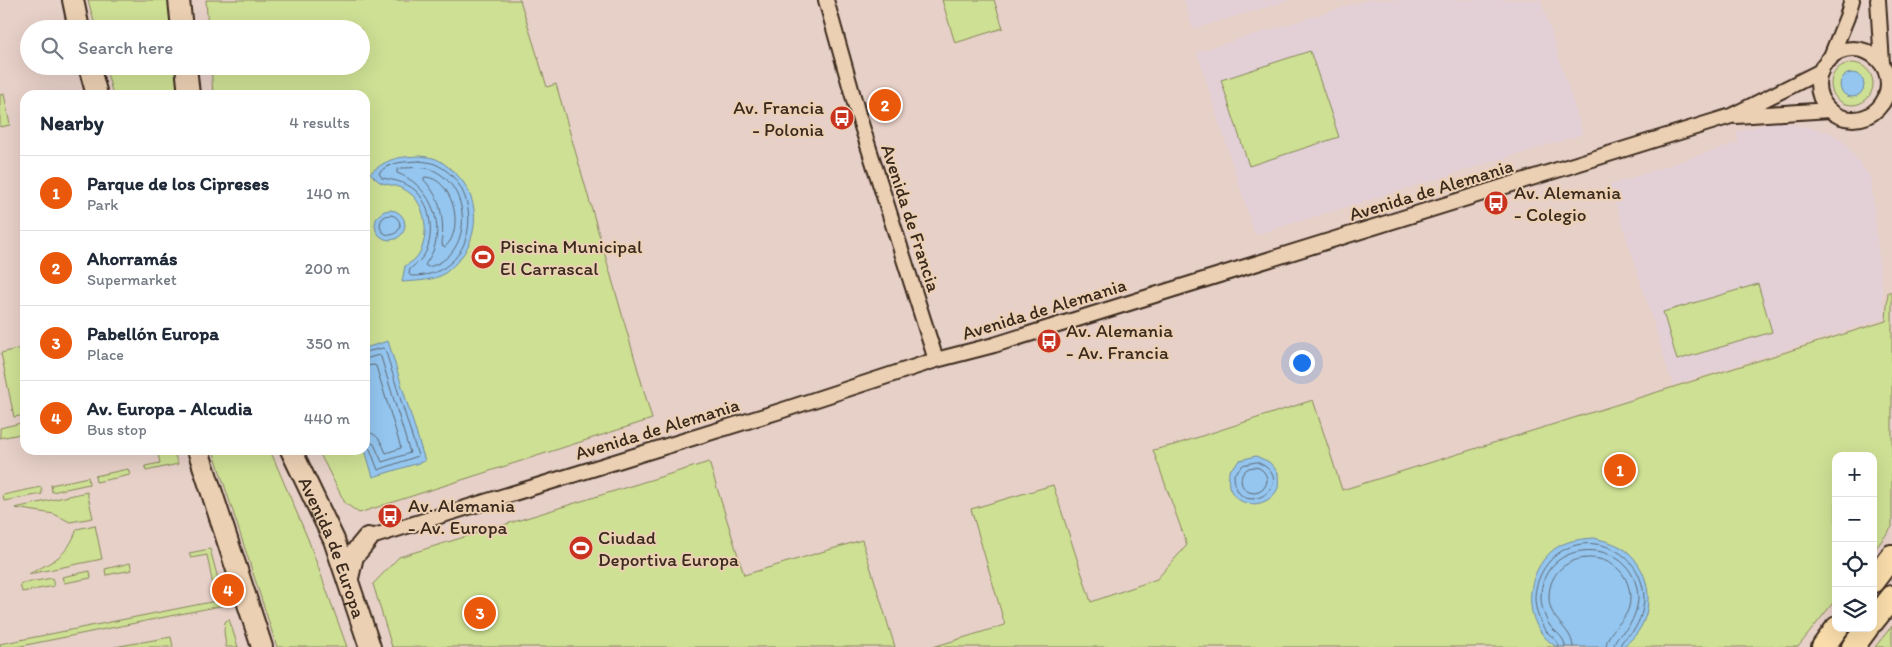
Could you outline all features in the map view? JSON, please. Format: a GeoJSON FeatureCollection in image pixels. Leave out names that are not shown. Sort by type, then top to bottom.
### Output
{"type":"FeatureCollection","features":[{"type":"Feature","properties":{"kind":"highway"},"geometry":{"type":"LineString","coordinates":[[1877,576],[1892,556]]}},
{"type":"Feature","properties":{"kind":"highway"},"geometry":{"type":"LineString","coordinates":[[1877,616],[1892,597]]}},
{"type":"Feature","properties":{"kind":"highway"},"geometry":{"type":"LineString","coordinates":[[1823,647],[1834,632]]}},
{"type":"Feature","properties":{"kind":"highway"},"geometry":{"type":"LineString","coordinates":[[1853,647],[1865,632]]}},
{"type":"Feature","properties":{"kind":"main road"},"geometry":{"type":"LineString","coordinates":[[73,0],[77,20]]}},
{"type":"Feature","properties":{"kind":"main road"},"geometry":{"type":"LineString","coordinates":[[180,0],[181,20]]}},
{"type":"Feature","properties":{"kind":"main road"},"geometry":{"type":"LineString","coordinates":[[91,75],[96,90]]}},
{"type":"Feature","properties":{"kind":"main road"},"geometry":{"type":"LineString","coordinates":[[187,75],[188,90]]}},
{"type":"Feature","properties":{"kind":"main road"},"geometry":{"type":"LineString","coordinates":[[200,455],[262,647]]}},
{"type":"Feature","properties":{"kind":"main road","name":"Avenida de Europa"},"geometry":{"type":"LineString","coordinates":[[293,455],[326,523],[348,578],[370,647]]}},
{"type":"Feature","properties":{"kind":"main road"},"geometry":{"type":"LineString","coordinates":[[326,523],[343,532],[368,538],[353,556],[350,562],[348,578]]}},
{"type":"Feature","properties":{"kind":"street","name":"Avenida de Francia"},"geometry":{"type":"LineString","coordinates":[[826,0],[858,114],[936,360]]}},
{"type":"Feature","properties":{"kind":"street"},"geometry":{"type":"LineString","coordinates":[[1852,0],[1847,17],[1818,82],[1823,102],[1830,110],[1837,115],[1854,119],[1865,117],[1875,112],[1882,104],[1887,93],[1887,69],[1878,0]]}},
{"type":"Feature","properties":{"kind":"street"},"geometry":{"type":"LineString","coordinates":[[1830,58],[1845,51],[1863,50],[1874,56],[1887,69]]}},
{"type":"Feature","properties":{"kind":"street","name":"Avenida de Alemania"},"geometry":{"type":"LineString","coordinates":[[368,538],[777,412],[936,360],[994,345],[1731,116],[1821,72]]}},
{"type":"Feature","properties":{"kind":"street","name":"Avenida de Alemania"},"geometry":{"type":"LineString","coordinates":[[1731,116],[1830,110]]}},
{"type":"Feature","properties":{"kind":"shaded area"},"geometry":{"type":"Polygon","coordinates":[[[1184,0],[1291,0],[1193,29],[1184,0]]]}},
{"type":"Feature","properties":{"kind":"shaded area"},"geometry":{"type":"Polygon","coordinates":[[[1367,0],[1541,0],[1583,134],[1255,235],[1197,52],[1367,0]]]}},
{"type":"Feature","properties":{"kind":"shaded area"},"geometry":{"type":"Polygon","coordinates":[[[1777,121],[1830,132],[1846,144],[1871,178],[1885,318],[1673,385],[1610,185],[1739,142],[1736,132],[1777,121]]]}},
{"type":"Feature","properties":{"kind":"green space"},"geometry":{"type":"Polygon","coordinates":[[[88,0],[178,0],[179,20],[94,20],[88,0]]]}},
{"type":"Feature","properties":{"kind":"green space","name":"Piscina Municipal El Carrascal"},"geometry":{"type":"Polygon","coordinates":[[[206,0],[520,0],[547,87],[556,84],[652,419],[359,513],[345,503],[321,455],[370,455],[370,90],[213,90],[212,75],[370,75],[370,20],[207,20],[206,0]]]}},
{"type":"Feature","properties":{"kind":"green space"},"geometry":{"type":"Polygon","coordinates":[[[942,0],[994,0],[1003,28],[955,43],[942,0]]]}},
{"type":"Feature","properties":{"kind":"green space"},"geometry":{"type":"Polygon","coordinates":[[[1310,51],[1339,137],[1249,166],[1221,80],[1310,51]]]}},
{"type":"Feature","properties":{"kind":"green space"},"geometry":{"type":"Polygon","coordinates":[[[1856,63],[1864,66],[1870,72],[1873,84],[1870,96],[1864,102],[1848,105],[1840,102],[1834,96],[1831,80],[1834,72],[1840,66],[1856,63]]]}},
{"type":"Feature","properties":{"kind":"green space"},"geometry":{"type":"Polygon","coordinates":[[[107,75],[180,75],[181,90],[112,90],[107,75]]]}},
{"type":"Feature","properties":{"kind":"green space"},"geometry":{"type":"Polygon","coordinates":[[[4,94],[10,125],[0,127],[0,95],[4,94]]]}},
{"type":"Feature","properties":{"kind":"green space"},"geometry":{"type":"Polygon","coordinates":[[[1758,284],[1772,332],[1677,360],[1663,312],[1758,284]]]}},
{"type":"Feature","properties":{"kind":"green space"},"geometry":{"type":"Polygon","coordinates":[[[1888,292],[1892,292],[1892,527],[1877,547],[1877,452],[1832,452],[1832,604],[1798,647],[933,647],[1005,625],[971,509],[1053,485],[1091,602],[1157,579],[1187,545],[1153,450],[1313,400],[1342,490],[1886,321],[1888,292]]]}},
{"type":"Feature","properties":{"kind":"green space"},"geometry":{"type":"Polygon","coordinates":[[[20,348],[20,416],[14,417],[1,353],[20,348]]]}},
{"type":"Feature","properties":{"kind":"green space"},"geometry":{"type":"Polygon","coordinates":[[[20,423],[20,434],[0,438],[0,428],[20,423]]]}},
{"type":"Feature","properties":{"kind":"green space"},"geometry":{"type":"Polygon","coordinates":[[[158,455],[175,455],[178,464],[146,471],[145,466],[160,463],[158,455]]]}},
{"type":"Feature","properties":{"kind":"green space"},"geometry":{"type":"Polygon","coordinates":[[[215,455],[272,455],[308,539],[347,647],[277,647],[215,455]]]}},
{"type":"Feature","properties":{"kind":"green space","name":"Ciudad Deportiva Europa"},"geometry":{"type":"Polygon","coordinates":[[[709,462],[744,575],[862,540],[895,647],[392,647],[373,584],[399,557],[709,462]]]}},
{"type":"Feature","properties":{"kind":"green space"},"geometry":{"type":"Polygon","coordinates":[[[128,469],[130,475],[96,482],[95,476],[128,469]]]}},
{"type":"Feature","properties":{"kind":"green space"},"geometry":{"type":"Polygon","coordinates":[[[88,477],[89,484],[52,492],[51,485],[88,477]]]}},
{"type":"Feature","properties":{"kind":"green space"},"geometry":{"type":"Polygon","coordinates":[[[41,487],[42,494],[4,501],[3,495],[41,487]]]}},
{"type":"Feature","properties":{"kind":"green space"},"geometry":{"type":"Polygon","coordinates":[[[87,492],[93,518],[70,522],[54,514],[15,508],[87,492]]]}},
{"type":"Feature","properties":{"kind":"green space"},"geometry":{"type":"Polygon","coordinates":[[[95,525],[102,559],[29,574],[64,552],[77,529],[95,525]]]}},
{"type":"Feature","properties":{"kind":"green space"},"geometry":{"type":"Polygon","coordinates":[[[210,549],[225,605],[16,647],[0,647],[0,644],[216,601],[207,555],[191,558],[189,553],[210,549]]]}},
{"type":"Feature","properties":{"kind":"green space"},"geometry":{"type":"Polygon","coordinates":[[[130,563],[132,570],[106,575],[105,569],[130,563]]]}},
{"type":"Feature","properties":{"kind":"green space"},"geometry":{"type":"Polygon","coordinates":[[[90,571],[91,578],[64,583],[62,577],[90,571]]]}},
{"type":"Feature","properties":{"kind":"green space"},"geometry":{"type":"Polygon","coordinates":[[[52,578],[54,586],[22,592],[20,584],[52,578]]]}},
{"type":"Feature","properties":{"kind":"green space"},"geometry":{"type":"Polygon","coordinates":[[[229,619],[238,647],[226,647],[224,631],[225,622],[229,619]]]}},
{"type":"Feature","properties":{"kind":"green space"},"geometry":{"type":"Polygon","coordinates":[[[1892,626],[1892,647],[1875,647],[1892,626]]]}},
{"type":"Feature","properties":{"kind":"green space"},"geometry":{"type":"Polygon","coordinates":[[[171,637],[173,647],[114,647],[171,637]]]}},
{"type":"Feature","properties":{"kind":"water"},"geometry":{"type":"Polygon","coordinates":[[[1852,73],[1861,76],[1864,85],[1861,94],[1852,97],[1843,94],[1840,85],[1843,76],[1852,73]]]}},
{"type":"Feature","properties":{"kind":"water"},"geometry":{"type":"Polygon","coordinates":[[[421,156],[440,161],[462,180],[469,191],[473,203],[474,229],[464,253],[446,272],[431,279],[402,282],[405,266],[415,259],[423,244],[425,235],[424,216],[417,200],[411,194],[401,188],[380,182],[370,173],[393,159],[421,156]]]}},
{"type":"Feature","properties":{"kind":"water"},"geometry":{"type":"Polygon","coordinates":[[[390,210],[401,214],[405,225],[401,236],[390,240],[379,236],[375,225],[379,214],[390,210]]]}},
{"type":"Feature","properties":{"kind":"water"},"geometry":{"type":"Polygon","coordinates":[[[388,341],[425,461],[373,477],[366,455],[370,455],[370,346],[388,341]]]}},
{"type":"Feature","properties":{"kind":"water"},"geometry":{"type":"Polygon","coordinates":[[[1256,456],[1269,462],[1278,472],[1278,488],[1268,500],[1253,504],[1245,503],[1233,494],[1229,484],[1229,471],[1240,460],[1256,456]]]}},
{"type":"Feature","properties":{"kind":"water"},"geometry":{"type":"Polygon","coordinates":[[[1594,538],[1621,547],[1638,564],[1644,576],[1647,589],[1646,615],[1641,627],[1633,638],[1622,647],[1557,647],[1545,638],[1537,626],[1532,613],[1532,584],[1537,570],[1545,558],[1556,548],[1579,539],[1594,538]]]}},
{"type":"Feature","properties":{"kind":"place","name":"Ahorramás"},"geometry":{"type":"Point","coordinates":[885,105]}},
{"type":"Feature","properties":{"kind":"place","name":"Av. Francia - Polonia"},"geometry":{"type":"Point","coordinates":[842,118]}},
{"type":"Feature","properties":{"kind":"place","name":"Av. Alemania - Colegio"},"geometry":{"type":"Point","coordinates":[1496,203]}},
{"type":"Feature","properties":{"kind":"place","name":"Piscina Municipal El Carrascal"},"geometry":{"type":"Point","coordinates":[483,257]}},
{"type":"Feature","properties":{"kind":"place","name":"Av. Alemania - Av. Francia"},"geometry":{"type":"Point","coordinates":[1049,341]}},
{"type":"Feature","properties":{"kind":"place","name":"Parque de los Cipreses"},"geometry":{"type":"Point","coordinates":[1620,470]}},
{"type":"Feature","properties":{"kind":"place","name":"Av. Alemania - Av. Europa"},"geometry":{"type":"Point","coordinates":[390,516]}},
{"type":"Feature","properties":{"kind":"place","name":"Ciudad Deportiva Europa"},"geometry":{"type":"Point","coordinates":[581,548]}},
{"type":"Feature","properties":{"kind":"place","name":"Av. Europa - Alcudia"},"geometry":{"type":"Point","coordinates":[228,590]}},
{"type":"Feature","properties":{"kind":"place","name":"Pabellón Europa"},"geometry":{"type":"Point","coordinates":[480,613]}}]}
